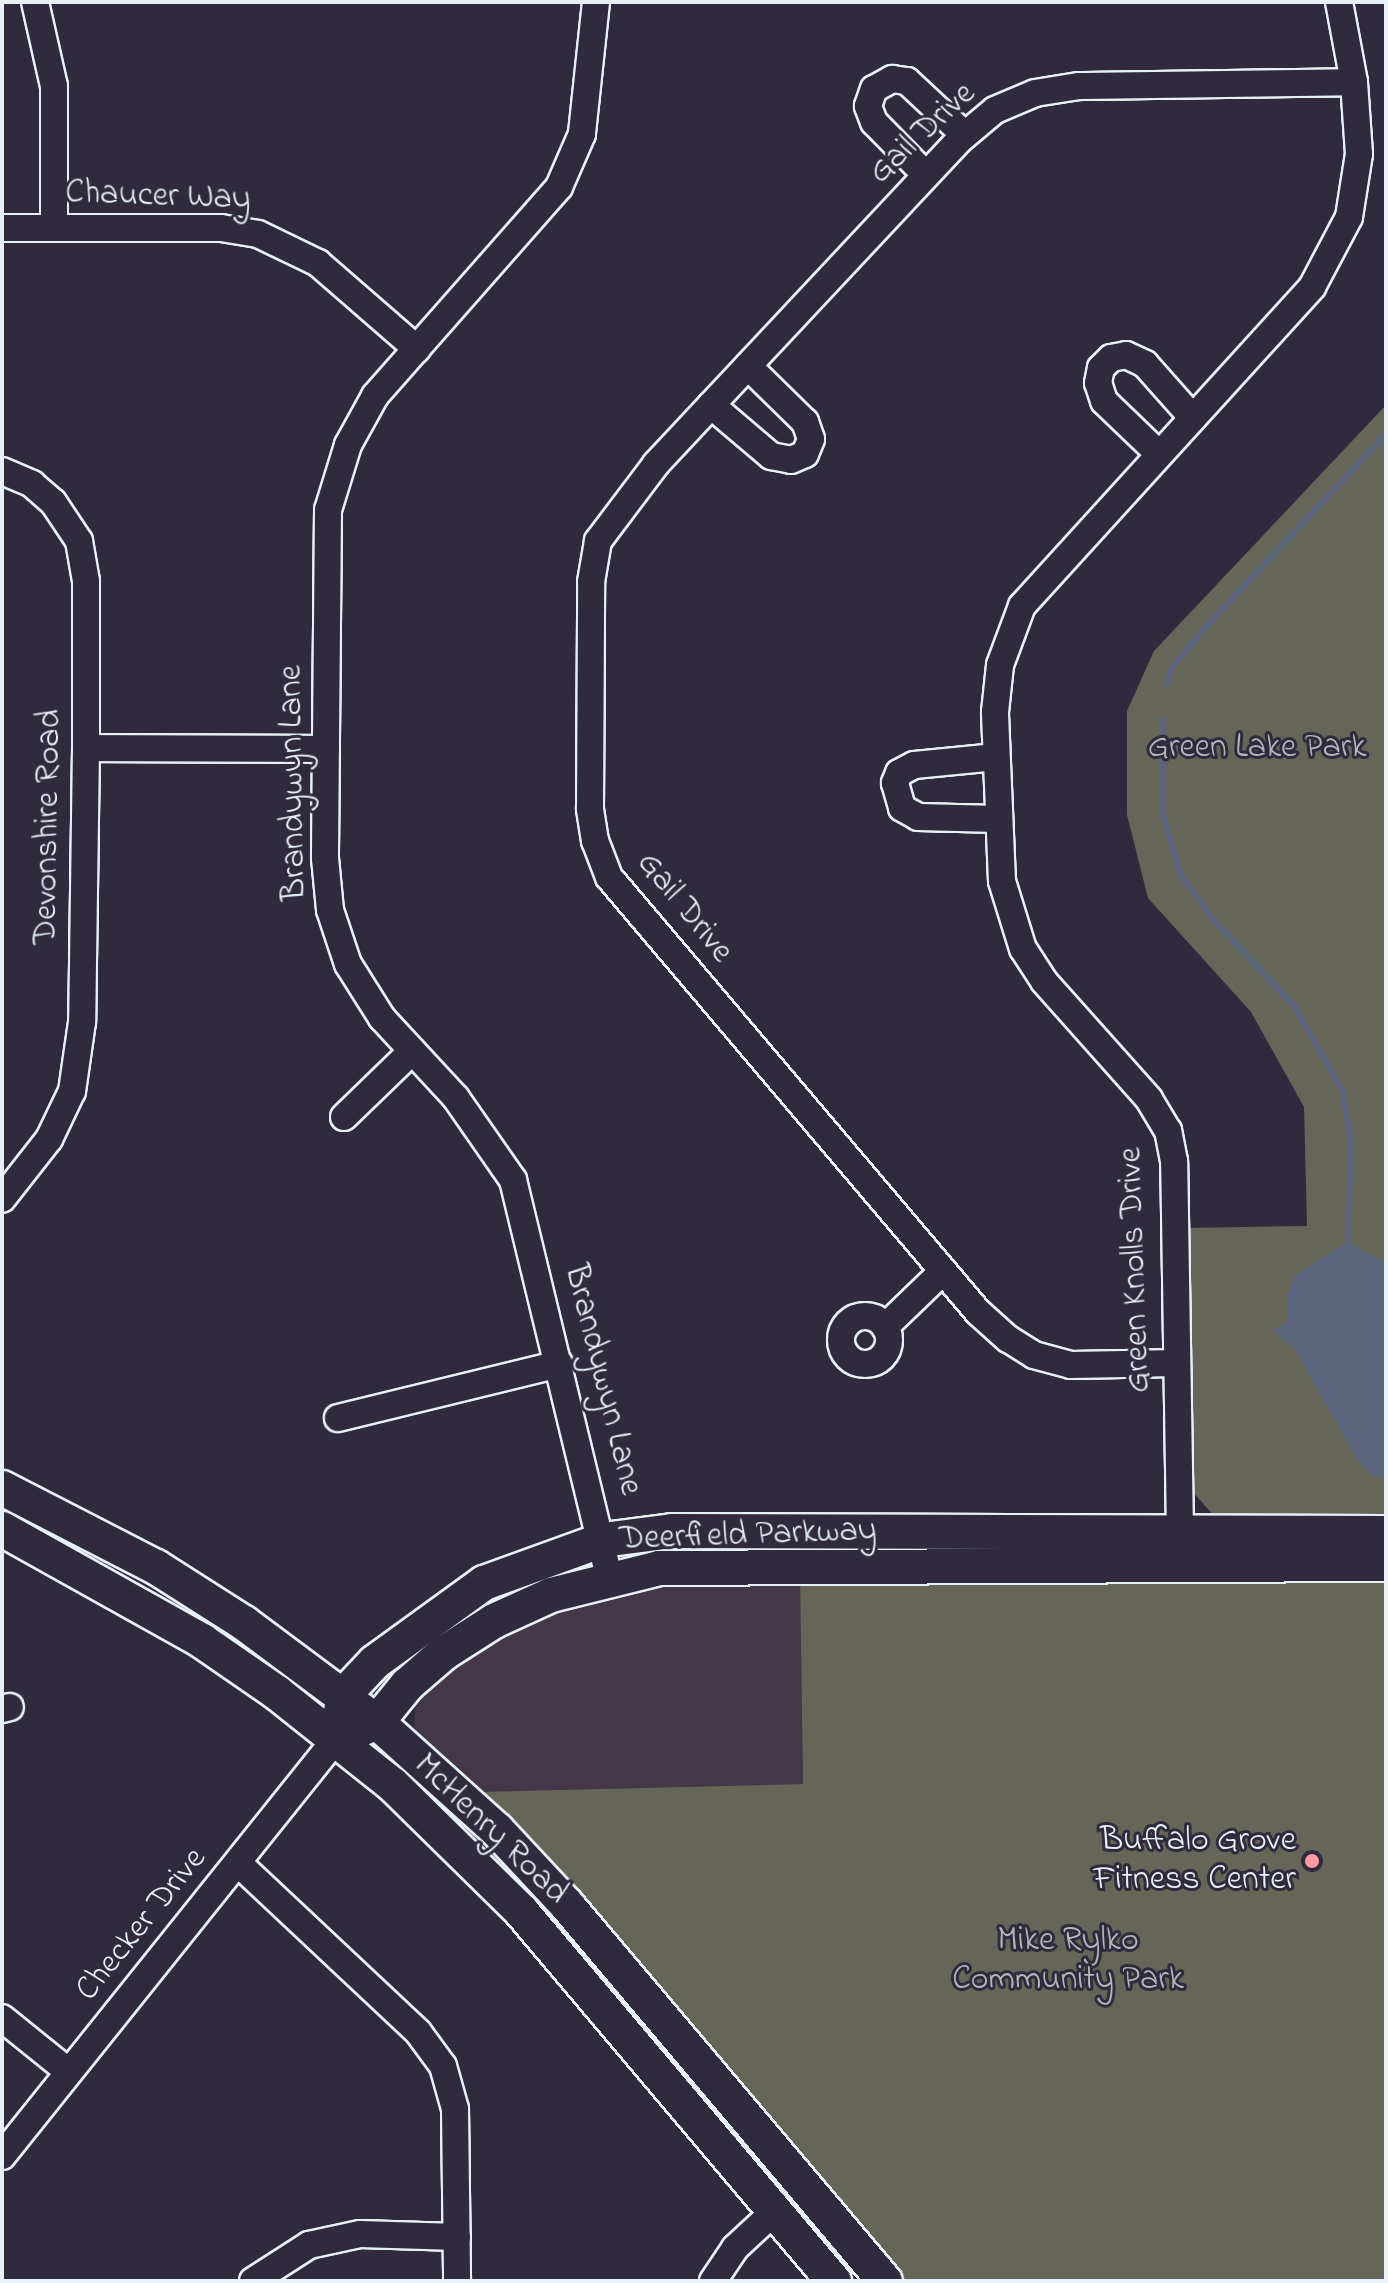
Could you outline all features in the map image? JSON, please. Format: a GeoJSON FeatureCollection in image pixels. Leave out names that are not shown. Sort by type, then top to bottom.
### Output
{"type":"FeatureCollection","features":[{"type":"Feature","properties":{"kind":"main road","name":"McHenry Road"},"geometry":{"type":"LineString","coordinates":[[2,1488],[156,1567],[344,1695],[377,1722],[497,1830],[566,1904],[885,2281]]}},
{"type":"Feature","properties":{"kind":"main road","name":"McHenry Road"},"geometry":{"type":"LineString","coordinates":[[2,1529],[202,1641],[336,1739],[393,1785],[521,1911],[834,2281]]}},
{"type":"Feature","properties":{"kind":"main road","name":"Deerfield Parkway"},"geometry":{"type":"LineString","coordinates":[[344,1695],[375,1662],[484,1583],[603,1540],[672,1531],[1386,1533]]}},
{"type":"Feature","properties":{"kind":"main road","name":"Deerfield Parkway"},"geometry":{"type":"LineString","coordinates":[[336,1739],[377,1722],[407,1685],[456,1645],[551,1595],[609,1577],[659,1568],[1386,1564]]}},
{"type":"Feature","properties":{"kind":"main road"},"geometry":{"type":"LineString","coordinates":[[336,1739],[344,1695]]}},
{"type":"Feature","properties":{"kind":"street"},"geometry":{"type":"LineString","coordinates":[[35,2],[54,86],[54,228]]}},
{"type":"Feature","properties":{"kind":"street","name":"Brandywyn Lane"},"geometry":{"type":"LineString","coordinates":[[596,2],[582,134],[559,187],[375,396],[348,445],[328,510],[326,749],[330,910],[348,964],[382,1018],[456,1098],[513,1180],[603,1540],[609,1577]]}},
{"type":"Feature","properties":{"kind":"street","name":"Green Knolls Drive"},"geometry":{"type":"LineString","coordinates":[[1180,1533],[1174,1161],[1168,1131],[1149,1099],[1044,981],[1023,949],[1002,881],[996,757],[1000,665],[1022,606],[1312,287],[1349,217],[1359,154],[1354,82],[1339,2]]}},
{"type":"Feature","properties":{"kind":"street"},"geometry":{"type":"LineString","coordinates":[[926,175],[874,122],[868,106],[874,89],[892,79],[907,81],[965,135]]}},
{"type":"Feature","properties":{"kind":"street","name":"Gail Drive"},"geometry":{"type":"LineString","coordinates":[[1177,1363],[1071,1365],[1034,1355],[978,1312],[609,877],[595,841],[590,808],[591,582],[598,541],[613,514],[926,175],[995,110],[1035,93],[1079,86],[1354,82]]}},
{"type":"Feature","properties":{"kind":"street","name":"Chaucer Way"},"geometry":{"type":"LineString","coordinates":[[2,228],[221,228],[258,234],[318,263],[417,349]]}},
{"type":"Feature","properties":{"kind":"street"},"geometry":{"type":"LineString","coordinates":[[1159,454],[1104,401],[1098,383],[1101,368],[1111,358],[1126,355],[1145,364],[1193,418]]}},
{"type":"Feature","properties":{"kind":"street"},"geometry":{"type":"LineString","coordinates":[[711,405],[771,456],[791,460],[805,454],[811,439],[805,422],[748,366]]}},
{"type":"Feature","properties":{"kind":"street","name":"Devonshire Road"},"geometry":{"type":"LineString","coordinates":[[2,471],[32,484],[53,502],[79,541],[86,581],[82,1022],[72,1091],[49,1139],[2,1199]]}},
{"type":"Feature","properties":{"kind":"street"},"geometry":{"type":"LineString","coordinates":[[86,748],[326,749]]}},
{"type":"Feature","properties":{"kind":"street"},"geometry":{"type":"LineString","coordinates":[[996,757],[914,765],[899,773],[895,783],[902,808],[918,817],[998,819]]}},
{"type":"Feature","properties":{"kind":"street"},"geometry":{"type":"LineString","coordinates":[[344,1117],[412,1051]]}},
{"type":"Feature","properties":{"kind":"street"},"geometry":{"type":"LineString","coordinates":[[885,1327],[943,1271]]}},
{"type":"Feature","properties":{"kind":"street"},"geometry":{"type":"LineString","coordinates":[[338,1418],[560,1364]]}},
{"type":"Feature","properties":{"kind":"street","name":"Checker Drive"},"geometry":{"type":"LineString","coordinates":[[2,2156],[336,1739]]}},
{"type":"Feature","properties":{"kind":"street"},"geometry":{"type":"LineString","coordinates":[[238,1863],[418,2032],[443,2066],[455,2109],[457,2281]]}},
{"type":"Feature","properties":{"kind":"street"},"geometry":{"type":"LineString","coordinates":[[2,2018],[69,2072]]}},
{"type":"Feature","properties":{"kind":"street"},"geometry":{"type":"LineString","coordinates":[[713,2281],[735,2248],[775,2211]]}},
{"type":"Feature","properties":{"kind":"street"},"geometry":{"type":"LineString","coordinates":[[253,2281],[270,2266],[322,2242],[360,2234],[457,2237]]}},
{"type":"Feature","properties":{"kind":"shaded area"},"geometry":{"type":"Polygon","coordinates":[[[800,1579],[803,1784],[478,1792],[421,1741],[414,1727],[416,1698],[429,1683],[515,1623],[568,1601],[650,1585],[800,1579]]]}},
{"type":"Feature","properties":{"kind":"green space","name":"Green Lake Park"},"geometry":{"type":"Polygon","coordinates":[[[1386,405],[1386,1514],[1215,1517],[1192,1491],[1186,1228],[1307,1226],[1304,1107],[1251,1012],[1148,898],[1127,815],[1127,711],[1154,651],[1386,405]]]}},
{"type":"Feature","properties":{"kind":"green space","name":"Mike Rylko Community Park"},"geometry":{"type":"Polygon","coordinates":[[[1386,1578],[1386,2281],[898,2281],[478,1792],[803,1784],[800,1579],[1386,1578]]]}},
{"type":"Feature","properties":{"kind":"water"},"geometry":{"type":"Polygon","coordinates":[[[1347,1242],[1386,1264],[1386,1476],[1373,1476],[1358,1461],[1295,1350],[1273,1330],[1287,1323],[1288,1294],[1295,1276],[1347,1242]]]}},
{"type":"Feature","properties":{"kind":"waterway"},"geometry":{"type":"LineString","coordinates":[[1167,684],[1171,669],[1204,629],[1386,434]]}},
{"type":"Feature","properties":{"kind":"waterway"},"geometry":{"type":"LineString","coordinates":[[1163,720],[1163,816],[1181,875],[1212,918],[1294,1006],[1343,1092],[1351,1143],[1348,1249]]}},
{"type":"Feature","properties":{"kind":"place","name":"Buffalo Grove Fitness Center"},"geometry":{"type":"Point","coordinates":[1312,1861]}}]}
